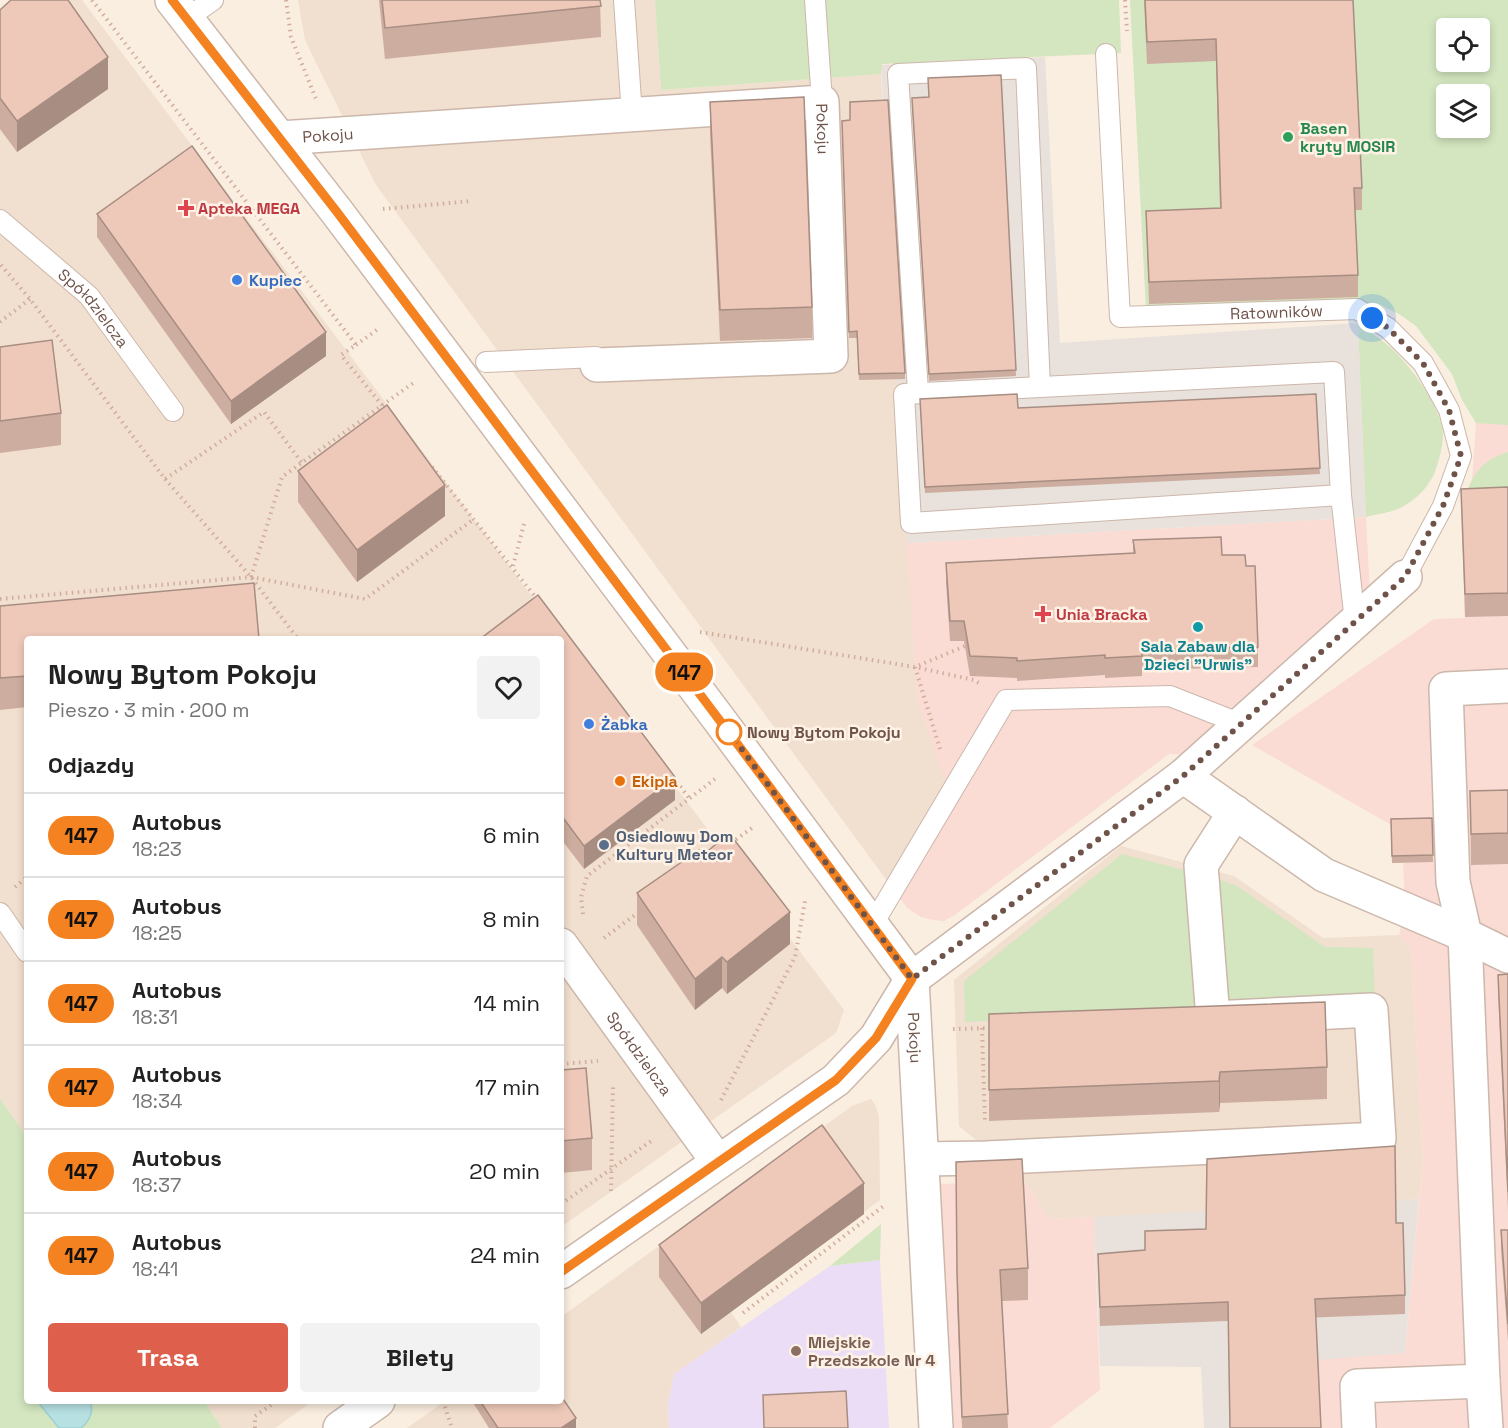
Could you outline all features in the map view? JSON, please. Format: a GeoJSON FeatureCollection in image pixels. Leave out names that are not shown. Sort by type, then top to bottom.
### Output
{"type":"FeatureCollection","features":[{"type":"Feature","properties":{"kind":"street","name":"Pokoju"},"geometry":{"type":"LineString","coordinates":[[179,10],[337,212],[912,979],[936,1428]]}},
{"type":"Feature","properties":{"kind":"street","name":"Pokoju"},"geometry":{"type":"LineString","coordinates":[[280,138],[822,102],[831,356],[597,365]]}},
{"type":"Feature","properties":{"kind":"street","name":"Ratowników"},"geometry":{"type":"LineString","coordinates":[[564,1270],[836,1080],[876,1038],[912,979],[1183,776],[1405,577]]}},
{"type":"Feature","properties":{"kind":"street"},"geometry":{"type":"LineString","coordinates":[[1486,1428],[1465,935],[1453,882],[1446,689],[1508,686]]}},
{"type":"Feature","properties":{"kind":"street"},"geometry":{"type":"LineString","coordinates":[[1183,776],[1324,875],[1465,935],[1508,956]]}},
{"type":"Feature","properties":{"kind":"street"},"geometry":{"type":"LineString","coordinates":[[922,1159],[1379,1139],[1371,1010],[1213,1018],[1201,865],[1235,812]]}},
{"type":"Feature","properties":{"kind":"street","name":"Spółdzielcza"},"geometry":{"type":"LineString","coordinates":[[564,949],[718,1162]]}},
{"type":"Feature","properties":{"kind":"street"},"geometry":{"type":"LineString","coordinates":[[1359,1428],[1357,1386],[1484,1382]]}},
{"type":"Feature","properties":{"kind":"lane"},"geometry":{"type":"LineString","coordinates":[[179,10],[213,0]]}},
{"type":"Feature","properties":{"kind":"lane"},"geometry":{"type":"LineString","coordinates":[[624,0],[632,115]]}},
{"type":"Feature","properties":{"kind":"lane"},"geometry":{"type":"LineString","coordinates":[[815,0],[822,102]]}},
{"type":"Feature","properties":{"kind":"lane","name":"Ratowników"},"geometry":{"type":"LineString","coordinates":[[1106,54],[1120,317],[1357,309],[1388,328],[1423,363],[1449,410],[1461,456],[1443,506],[1405,577]]}},
{"type":"Feature","properties":{"kind":"lane"},"geometry":{"type":"LineString","coordinates":[[918,392],[898,74],[1026,68],[1040,387]]}},
{"type":"Feature","properties":{"kind":"lane","name":"Spółdzielcza"},"geometry":{"type":"LineString","coordinates":[[0,220],[89,296],[173,411]]}},
{"type":"Feature","properties":{"kind":"lane"},"geometry":{"type":"LineString","coordinates":[[486,362],[596,357],[597,365]]}},
{"type":"Feature","properties":{"kind":"lane"},"geometry":{"type":"LineString","coordinates":[[1341,495],[911,523],[904,394],[1335,372],[1341,495],[1355,622]]}},
{"type":"Feature","properties":{"kind":"lane"},"geometry":{"type":"LineString","coordinates":[[873,924],[1006,700],[1170,696],[1241,724]]}},
{"type":"Feature","properties":{"kind":"lane"},"geometry":{"type":"LineString","coordinates":[[0,913],[24,948]]}},
{"type":"Feature","properties":{"kind":"path"},"geometry":{"type":"LineString","coordinates":[[92,0],[356,345]]}},
{"type":"Feature","properties":{"kind":"path"},"geometry":{"type":"LineString","coordinates":[[286,0],[291,37],[331,135]]}},
{"type":"Feature","properties":{"kind":"path"},"geometry":{"type":"LineString","coordinates":[[337,212],[472,201]]}},
{"type":"Feature","properties":{"kind":"path"},"geometry":{"type":"LineString","coordinates":[[0,265],[30,299],[165,479],[251,577],[296,636]]}},
{"type":"Feature","properties":{"kind":"path"},"geometry":{"type":"LineString","coordinates":[[0,322],[30,299]]}},
{"type":"Feature","properties":{"kind":"path"},"geometry":{"type":"LineString","coordinates":[[386,323],[341,355],[389,414]]}},
{"type":"Feature","properties":{"kind":"path"},"geometry":{"type":"LineString","coordinates":[[251,577],[282,477],[425,374]]}},
{"type":"Feature","properties":{"kind":"path"},"geometry":{"type":"LineString","coordinates":[[165,479],[264,412],[302,463]]}},
{"type":"Feature","properties":{"kind":"path"},"geometry":{"type":"LineString","coordinates":[[432,466],[513,566],[539,602]]}},
{"type":"Feature","properties":{"kind":"path"},"geometry":{"type":"LineString","coordinates":[[0,599],[251,577],[365,599],[474,519]]}},
{"type":"Feature","properties":{"kind":"path"},"geometry":{"type":"LineString","coordinates":[[513,566],[525,522]]}},
{"type":"Feature","properties":{"kind":"path"},"geometry":{"type":"LineString","coordinates":[[699,632],[915,667],[974,680],[1006,700]]}},
{"type":"Feature","properties":{"kind":"path"},"geometry":{"type":"LineString","coordinates":[[915,667],[965,646]]}},
{"type":"Feature","properties":{"kind":"path"},"geometry":{"type":"LineString","coordinates":[[915,667],[953,789]]}},
{"type":"Feature","properties":{"kind":"path"},"geometry":{"type":"LineString","coordinates":[[667,770],[689,798]]}},
{"type":"Feature","properties":{"kind":"path"},"geometry":{"type":"LineString","coordinates":[[584,918],[580,897],[587,876],[716,778]]}},
{"type":"Feature","properties":{"kind":"path"},"geometry":{"type":"LineString","coordinates":[[726,847],[753,826]]}},
{"type":"Feature","properties":{"kind":"path"},"geometry":{"type":"LineString","coordinates":[[9,891],[24,879]]}},
{"type":"Feature","properties":{"kind":"path"},"geometry":{"type":"LineString","coordinates":[[718,1106],[795,957],[807,891]]}},
{"type":"Feature","properties":{"kind":"path"},"geometry":{"type":"LineString","coordinates":[[598,943],[644,909]]}},
{"type":"Feature","properties":{"kind":"path"},"geometry":{"type":"LineString","coordinates":[[982,1028],[986,1158]]}},
{"type":"Feature","properties":{"kind":"path"},"geometry":{"type":"LineString","coordinates":[[915,1031],[993,1028]]}},
{"type":"Feature","properties":{"kind":"path"},"geometry":{"type":"LineString","coordinates":[[564,1064],[603,1060]]}},
{"type":"Feature","properties":{"kind":"path"},"geometry":{"type":"LineString","coordinates":[[610,1238],[613,1081]]}},
{"type":"Feature","properties":{"kind":"path"},"geometry":{"type":"LineString","coordinates":[[564,1202],[657,1137]]}},
{"type":"Feature","properties":{"kind":"path"},"geometry":{"type":"LineString","coordinates":[[743,1313],[888,1203],[889,1214]]}},
{"type":"Feature","properties":{"kind":"path"},"geometry":{"type":"LineString","coordinates":[[255,1428],[255,1416],[273,1404]]}},
{"type":"Feature","properties":{"kind":"path"},"geometry":{"type":"LineString","coordinates":[[444,1404],[452,1428]]}},
{"type":"Feature","properties":{"kind":"shaded area"},"geometry":{"type":"Polygon","coordinates":[[[14,0],[82,0],[562,636],[24,636],[24,1134],[0,1098],[0,9],[14,0]]]}},
{"type":"Feature","properties":{"kind":"shaded area"},"geometry":{"type":"Polygon","coordinates":[[[298,0],[655,0],[661,90],[881,74],[917,697],[953,800],[899,897],[376,185],[305,40],[298,0]]]}},
{"type":"Feature","properties":{"kind":"shaded area"},"geometry":{"type":"Polygon","coordinates":[[[1045,57],[1060,343],[1358,323],[1366,517],[907,543],[881,65],[1045,57]]]}},
{"type":"Feature","properties":{"kind":"shaded area"},"geometry":{"type":"Polygon","coordinates":[[[1476,423],[1508,423],[1508,1428],[1230,1428],[1229,1364],[1405,1353],[1423,1160],[1411,948],[1399,935],[1405,910],[1403,863],[1392,863],[1391,825],[1252,745],[1434,619],[1465,618],[1461,512],[1472,479],[1476,423]]]}},
{"type":"Feature","properties":{"kind":"shaded area"},"geometry":{"type":"Polygon","coordinates":[[[1366,517],[1370,594],[1193,755],[1169,754],[944,921],[921,917],[907,908],[899,897],[952,800],[917,697],[907,543],[1366,517]]]}},
{"type":"Feature","properties":{"kind":"shaded area"},"geometry":{"type":"Polygon","coordinates":[[[564,639],[844,1010],[836,1033],[564,1225],[564,639]]]}},
{"type":"Feature","properties":{"kind":"shaded area"},"geometry":{"type":"Polygon","coordinates":[[[1121,846],[1234,876],[1323,938],[1399,935],[1411,948],[1423,1160],[1419,1199],[1048,1219],[1026,1182],[979,1183],[976,1140],[959,1126],[954,980],[1121,846]]]}},
{"type":"Feature","properties":{"kind":"shaded area"},"geometry":{"type":"Polygon","coordinates":[[[871,1099],[876,1106],[879,1117],[880,1200],[731,1312],[741,1327],[674,1375],[668,1406],[669,1428],[407,1428],[441,1404],[564,1404],[564,1315],[852,1106],[871,1099]]]}},
{"type":"Feature","properties":{"kind":"shaded area"},"geometry":{"type":"Polygon","coordinates":[[[1026,1182],[1048,1219],[1094,1217],[1100,1390],[1050,1428],[948,1428],[936,1184],[1026,1182]]]}},
{"type":"Feature","properties":{"kind":"shaded area"},"geometry":{"type":"Polygon","coordinates":[[[1419,1199],[1405,1353],[1317,1360],[1230,1428],[1204,1428],[1201,1367],[1100,1366],[1094,1217],[1419,1199]]]}},
{"type":"Feature","properties":{"kind":"shaded area","name":"Miejskie Przedszkole Nr 4"},"geometry":{"type":"Polygon","coordinates":[[[880,1260],[889,1428],[669,1428],[668,1406],[674,1374],[830,1266],[880,1260]]]}},
{"type":"Feature","properties":{"kind":"shaded area"},"geometry":{"type":"Polygon","coordinates":[[[206,1404],[309,1404],[275,1428],[222,1428],[206,1404]]]}},
{"type":"Feature","properties":{"kind":"green space"},"geometry":{"type":"Polygon","coordinates":[[[655,0],[1119,0],[1121,53],[882,64],[881,74],[661,90],[655,0]]]}},
{"type":"Feature","properties":{"kind":"green space"},"geometry":{"type":"Polygon","coordinates":[[[1130,0],[1508,0],[1508,425],[1476,423],[1462,400],[1452,374],[1416,326],[1399,314],[1376,303],[1146,311],[1130,0]]]}},
{"type":"Feature","properties":{"kind":"green space"},"geometry":{"type":"Polygon","coordinates":[[[1358,323],[1391,348],[1416,376],[1437,412],[1443,434],[1435,473],[1422,491],[1398,509],[1366,517],[1358,323]]]}},
{"type":"Feature","properties":{"kind":"green space"},"geometry":{"type":"Polygon","coordinates":[[[1508,452],[1508,502],[1462,504],[1473,477],[1483,465],[1508,452]]]}},
{"type":"Feature","properties":{"kind":"green space"},"geometry":{"type":"Polygon","coordinates":[[[1122,854],[1188,871],[1196,1010],[965,1022],[964,981],[1122,854]]]}},
{"type":"Feature","properties":{"kind":"green space"},"geometry":{"type":"Polygon","coordinates":[[[1210,876],[1237,886],[1325,947],[1373,948],[1375,1003],[1220,1009],[1210,876]]]}},
{"type":"Feature","properties":{"kind":"green space"},"geometry":{"type":"Polygon","coordinates":[[[0,1098],[24,1134],[24,1404],[206,1404],[222,1428],[0,1428],[0,1098]]]}},
{"type":"Feature","properties":{"kind":"green space"},"geometry":{"type":"Polygon","coordinates":[[[881,1224],[880,1260],[830,1266],[881,1224]]]}},
{"type":"Feature","properties":{"kind":"water"},"geometry":{"type":"Polygon","coordinates":[[[39,1404],[91,1404],[89,1419],[81,1428],[59,1428],[39,1404]]]}},
{"type":"Feature","properties":{"kind":"building"},"geometry":{"type":"Polygon","coordinates":[[[11,0],[68,0],[108,57],[17,121],[0,98],[0,10],[11,0]]]}},
{"type":"Feature","properties":{"kind":"building"},"geometry":{"type":"Polygon","coordinates":[[[382,0],[600,0],[601,6],[385,28],[382,0]]]}},
{"type":"Feature","properties":{"kind":"building","name":"Basen kryty MOSIR"},"geometry":{"type":"Polygon","coordinates":[[[1145,0],[1353,0],[1362,188],[1354,188],[1358,275],[1149,282],[1146,211],[1221,208],[1216,39],[1147,42],[1145,0]]]}},
{"type":"Feature","properties":{"kind":"building"},"geometry":{"type":"Polygon","coordinates":[[[1001,75],[1016,370],[929,374],[912,98],[929,97],[928,78],[1001,75]]]}},
{"type":"Feature","properties":{"kind":"building"},"geometry":{"type":"Polygon","coordinates":[[[804,97],[812,307],[720,310],[710,102],[804,97]]]}},
{"type":"Feature","properties":{"kind":"building"},"geometry":{"type":"Polygon","coordinates":[[[888,100],[905,373],[859,374],[857,331],[849,332],[842,121],[850,120],[850,102],[888,100]]]}},
{"type":"Feature","properties":{"kind":"building"},"geometry":{"type":"Polygon","coordinates":[[[192,146],[326,332],[231,401],[97,214],[192,146]]]}},
{"type":"Feature","properties":{"kind":"building"},"geometry":{"type":"Polygon","coordinates":[[[52,340],[61,413],[0,421],[0,347],[52,340]]]}},
{"type":"Feature","properties":{"kind":"building"},"geometry":{"type":"Polygon","coordinates":[[[1017,394],[1018,408],[1316,394],[1320,468],[925,487],[920,399],[1017,394]]]}},
{"type":"Feature","properties":{"kind":"building"},"geometry":{"type":"Polygon","coordinates":[[[387,405],[445,485],[357,550],[298,471],[387,405]]]}},
{"type":"Feature","properties":{"kind":"building"},"geometry":{"type":"Polygon","coordinates":[[[1508,487],[1508,593],[1465,594],[1461,489],[1508,487]]]}},
{"type":"Feature","properties":{"kind":"building"},"geometry":{"type":"Polygon","coordinates":[[[1221,537],[1222,555],[1245,555],[1246,566],[1255,566],[1258,647],[1142,650],[1142,656],[1105,658],[1105,655],[1017,661],[1017,658],[970,656],[964,621],[950,621],[946,563],[1135,553],[1133,540],[1221,537]]]}},
{"type":"Feature","properties":{"kind":"building"},"geometry":{"type":"Polygon","coordinates":[[[254,583],[259,636],[24,636],[24,676],[0,678],[0,606],[254,583]]]}},
{"type":"Feature","properties":{"kind":"building"},"geometry":{"type":"Polygon","coordinates":[[[538,595],[675,777],[584,846],[564,819],[564,636],[484,636],[538,595]]]}},
{"type":"Feature","properties":{"kind":"building"},"geometry":{"type":"Polygon","coordinates":[[[1508,790],[1508,833],[1471,834],[1470,791],[1508,790]]]}},
{"type":"Feature","properties":{"kind":"building"},"geometry":{"type":"Polygon","coordinates":[[[1432,818],[1433,855],[1392,856],[1391,819],[1432,818]]]}},
{"type":"Feature","properties":{"kind":"building"},"geometry":{"type":"Polygon","coordinates":[[[729,833],[790,912],[727,962],[722,957],[695,979],[637,893],[699,850],[702,856],[729,833]]]}},
{"type":"Feature","properties":{"kind":"building"},"geometry":{"type":"Polygon","coordinates":[[[1508,974],[1508,1192],[1498,975],[1508,974]]]}},
{"type":"Feature","properties":{"kind":"building"},"geometry":{"type":"Polygon","coordinates":[[[1325,1002],[1327,1067],[1220,1072],[1219,1081],[989,1090],[989,1014],[1325,1002]]]}},
{"type":"Feature","properties":{"kind":"building"},"geometry":{"type":"Polygon","coordinates":[[[586,1068],[592,1138],[564,1141],[564,1070],[586,1068]]]}},
{"type":"Feature","properties":{"kind":"building"},"geometry":{"type":"Polygon","coordinates":[[[822,1125],[864,1183],[701,1303],[659,1245],[822,1125]]]}},
{"type":"Feature","properties":{"kind":"building"},"geometry":{"type":"Polygon","coordinates":[[[1395,1146],[1396,1223],[1403,1223],[1405,1295],[1315,1299],[1321,1428],[1230,1428],[1228,1302],[1100,1307],[1098,1254],[1145,1250],[1145,1231],[1206,1229],[1207,1159],[1395,1146]]]}},
{"type":"Feature","properties":{"kind":"building"},"geometry":{"type":"Polygon","coordinates":[[[1022,1159],[1028,1268],[1000,1270],[1008,1414],[962,1417],[956,1162],[1022,1159]]]}},
{"type":"Feature","properties":{"kind":"building"},"geometry":{"type":"Polygon","coordinates":[[[1501,1230],[1508,1230],[1508,1324],[1501,1230]]]}},
{"type":"Feature","properties":{"kind":"building"},"geometry":{"type":"Polygon","coordinates":[[[846,1391],[848,1428],[764,1428],[763,1395],[846,1391]]]}},
{"type":"Feature","properties":{"kind":"building"},"geometry":{"type":"Polygon","coordinates":[[[564,1400],[576,1418],[561,1428],[498,1428],[482,1404],[564,1404],[564,1400]]]}},
{"type":"Feature","properties":{"kind":"bus line","name":"147"},"geometry":{"type":"LineString","coordinates":[[172,0],[337,212],[912,979],[876,1038],[836,1080],[564,1270]]}},
{"type":"Feature","properties":{"kind":"place","name":"Basen kryty MOSIR"},"geometry":{"type":"Point","coordinates":[1288,137]}},
{"type":"Feature","properties":{"kind":"place","name":"Apteka MEGA"},"geometry":{"type":"Point","coordinates":[186,208]}},
{"type":"Feature","properties":{"kind":"place","name":"Kupiec"},"geometry":{"type":"Point","coordinates":[237,280]}},
{"type":"Feature","properties":{"kind":"place","name":"Unia Bracka"},"geometry":{"type":"Point","coordinates":[1043,614]}},
{"type":"Feature","properties":{"kind":"place","name":"Sala Zabaw dla Dzieci \"Urwis\""},"geometry":{"type":"Point","coordinates":[1198,627]}},
{"type":"Feature","properties":{"kind":"place","name":"Żabka"},"geometry":{"type":"Point","coordinates":[589,724]}},
{"type":"Feature","properties":{"kind":"place","name":"Nowy Bytom Pokoju"},"geometry":{"type":"Point","coordinates":[729,732]}},
{"type":"Feature","properties":{"kind":"place","name":"Ekipla"},"geometry":{"type":"Point","coordinates":[620,781]}},
{"type":"Feature","properties":{"kind":"place","name":"Osiedlowy Dom Kultury Meteor"},"geometry":{"type":"Point","coordinates":[604,845]}},
{"type":"Feature","properties":{"kind":"place","name":"Miejskie Przedszkole Nr 4"},"geometry":{"type":"Point","coordinates":[796,1351]}},
{"type":"Feature","properties":{"kind":"route"},"geometry":{"type":"LineString","coordinates":[[729,732],[912,979],[1183,776],[1405,577],[1443,506],[1461,456],[1449,410],[1423,363],[1388,328],[1372,318]]}}]}
